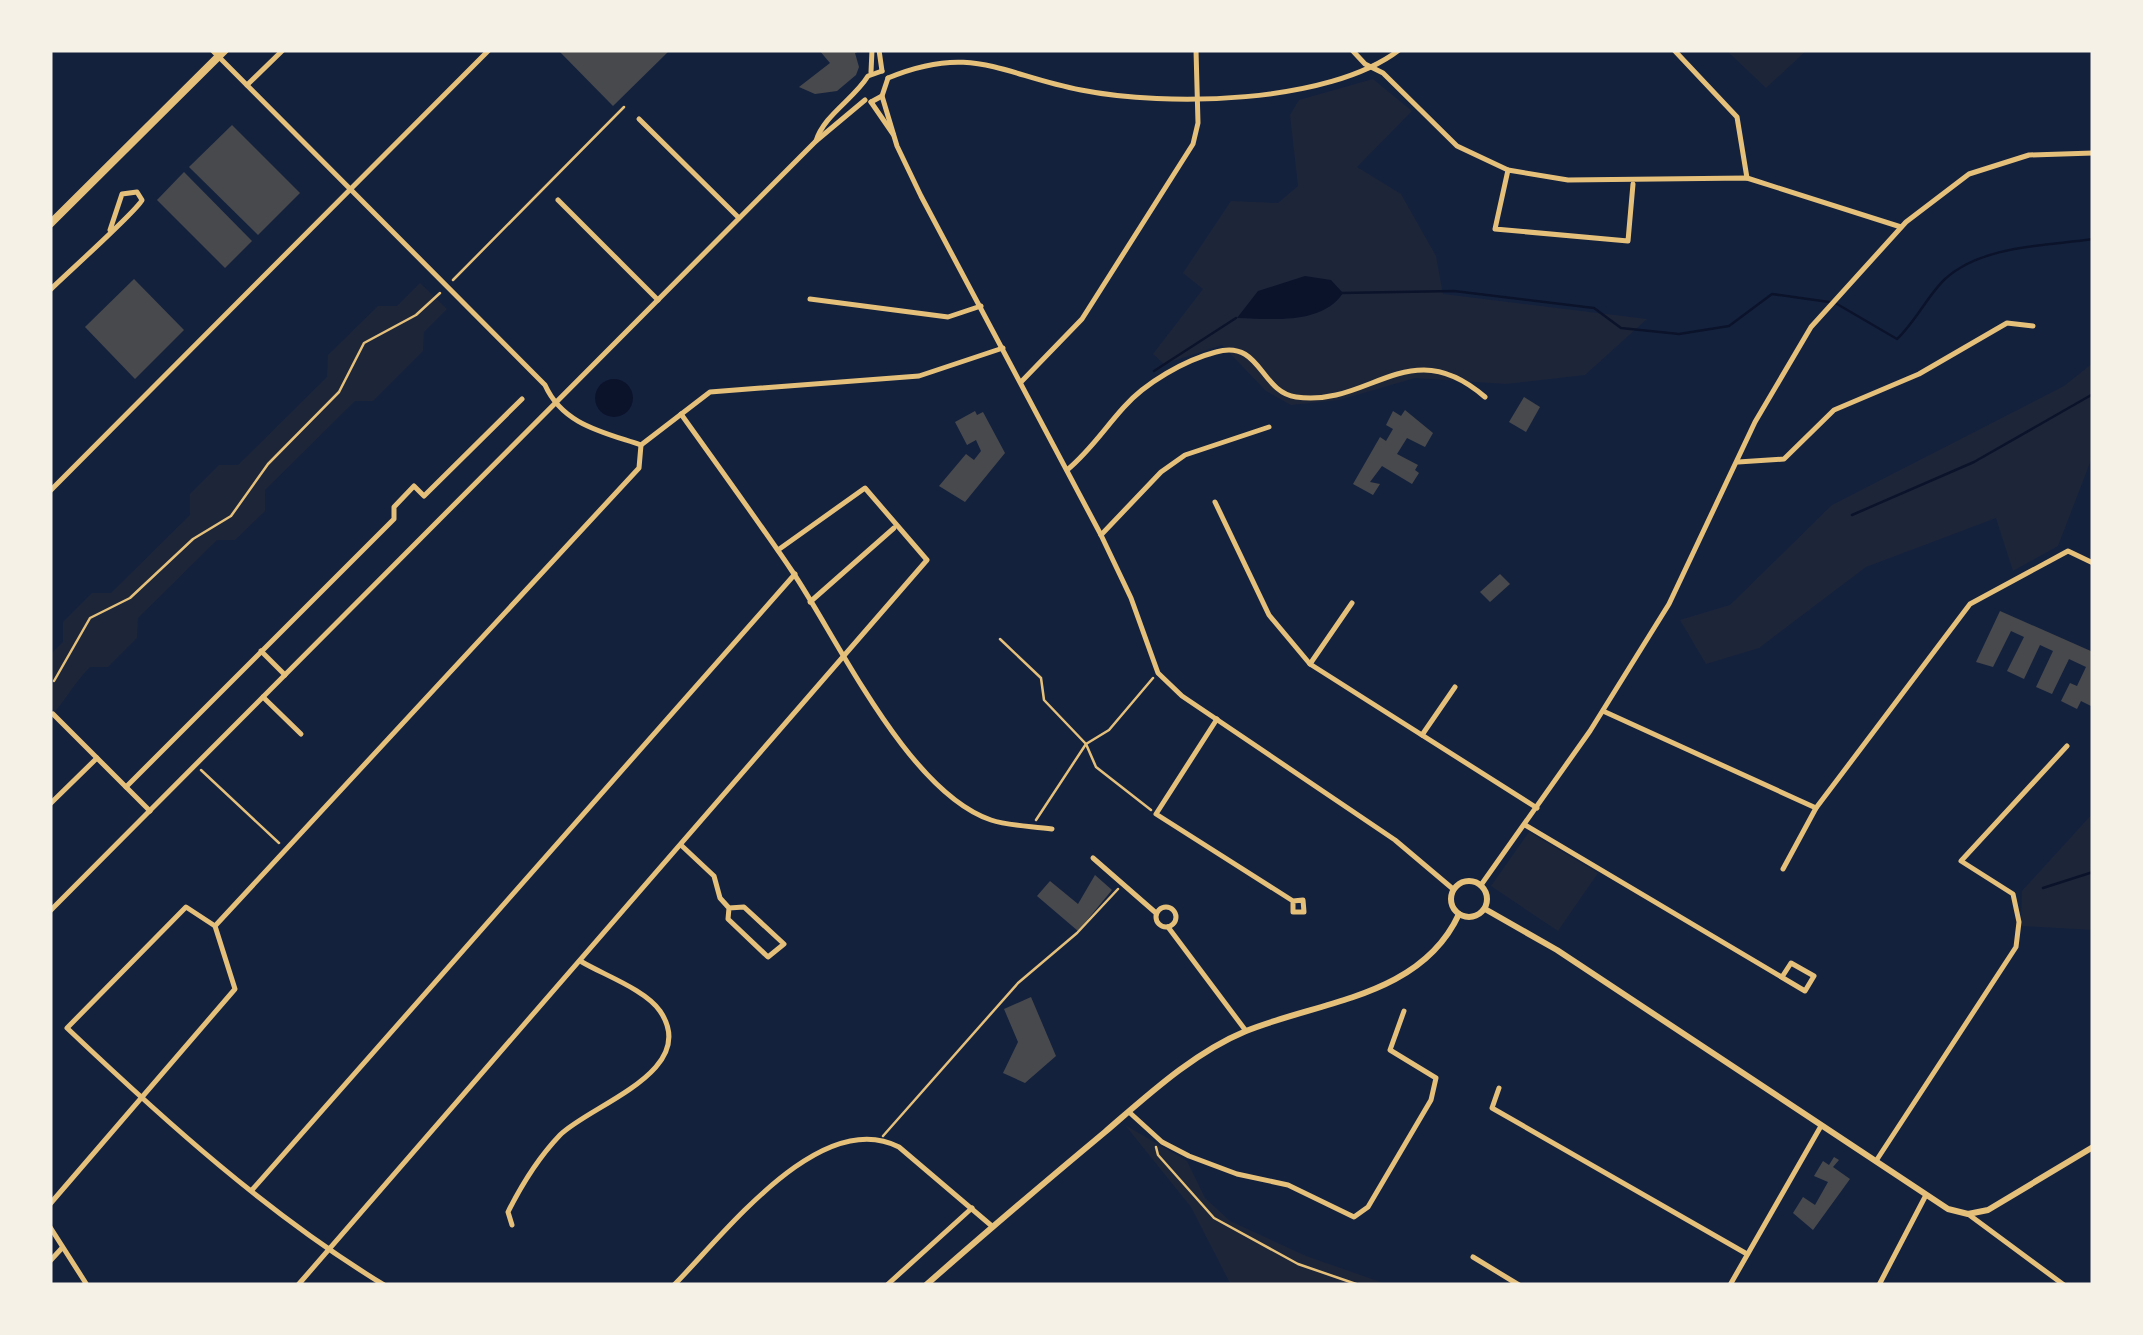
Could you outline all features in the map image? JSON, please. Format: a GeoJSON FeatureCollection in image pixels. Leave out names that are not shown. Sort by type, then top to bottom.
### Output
{"type":"FeatureCollection","features":[{"type":"Feature","properties":{"kind":"main road"},"geometry":{"type":"LineString","coordinates":[[50,224],[219,52]]}},
{"type":"Feature","properties":{"kind":"main road"},"geometry":{"type":"LineString","coordinates":[[1466,881],[1481,885],[1487,894],[1485,909],[1470,918],[1459,914],[1450,900],[1453,889],[1466,881]]}},
{"type":"Feature","properties":{"kind":"main road"},"geometry":{"type":"LineString","coordinates":[[1485,909],[1557,950],[1926,1195],[1968,1214],[2002,1203],[2093,1147]]}},
{"type":"Feature","properties":{"kind":"main road"},"geometry":{"type":"LineString","coordinates":[[926,1285],[1205,1052],[1246,1031],[1355,996],[1407,974],[1443,942],[1459,914]]}},
{"type":"Feature","properties":{"kind":"street"},"geometry":{"type":"LineString","coordinates":[[247,85],[283,50]]}},
{"type":"Feature","properties":{"kind":"street"},"geometry":{"type":"LineString","coordinates":[[50,491],[489,50]]}},
{"type":"Feature","properties":{"kind":"street"},"geometry":{"type":"LineString","coordinates":[[875,50],[888,78]]}},
{"type":"Feature","properties":{"kind":"street"},"geometry":{"type":"LineString","coordinates":[[816,141],[822,128],[861,90],[871,72],[875,50]]}},
{"type":"Feature","properties":{"kind":"street"},"geometry":{"type":"LineString","coordinates":[[1021,382],[1082,320],[1193,144],[1199,96],[1196,50]]}},
{"type":"Feature","properties":{"kind":"street"},"geometry":{"type":"LineString","coordinates":[[1352,50],[1457,146],[1508,170],[1568,180],[1747,178],[1902,227]]}},
{"type":"Feature","properties":{"kind":"street"},"geometry":{"type":"LineString","coordinates":[[888,78],[933,64],[979,63],[1131,99],[1304,92],[1372,66],[1399,50]]}},
{"type":"Feature","properties":{"kind":"street"},"geometry":{"type":"LineString","coordinates":[[1674,50],[1737,118],[1747,178]]}},
{"type":"Feature","properties":{"kind":"street"},"geometry":{"type":"LineString","coordinates":[[219,52],[350,190],[546,385],[554,402],[574,421],[641,445]]}},
{"type":"Feature","properties":{"kind":"street"},"geometry":{"type":"LineString","coordinates":[[871,72],[882,71]]}},
{"type":"Feature","properties":{"kind":"street"},"geometry":{"type":"LineString","coordinates":[[888,78],[882,96],[893,134]]}},
{"type":"Feature","properties":{"kind":"street"},"geometry":{"type":"LineString","coordinates":[[861,90],[893,134],[1101,535],[1131,598],[1158,673],[1182,696],[1395,840],[1453,889]]}},
{"type":"Feature","properties":{"kind":"street"},"geometry":{"type":"LineString","coordinates":[[50,911],[816,141],[868,101],[882,96]]}},
{"type":"Feature","properties":{"kind":"street"},"geometry":{"type":"LineString","coordinates":[[639,120],[738,218]]}},
{"type":"Feature","properties":{"kind":"street"},"geometry":{"type":"LineString","coordinates":[[1481,885],[1603,711],[1670,604],[1793,352],[1829,308],[1902,227],[1969,174],[2029,155],[2093,152]]}},
{"type":"Feature","properties":{"kind":"street"},"geometry":{"type":"LineString","coordinates":[[1508,170],[1494,229],[1628,240],[1633,182]]}},
{"type":"Feature","properties":{"kind":"street"},"geometry":{"type":"LineString","coordinates":[[50,290],[110,230],[140,207],[137,192],[127,190],[120,196],[110,230]]}},
{"type":"Feature","properties":{"kind":"street"},"geometry":{"type":"LineString","coordinates":[[558,200],[658,300]]}},
{"type":"Feature","properties":{"kind":"street"},"geometry":{"type":"LineString","coordinates":[[810,299],[948,317],[980,306]]}},
{"type":"Feature","properties":{"kind":"street"},"geometry":{"type":"LineString","coordinates":[[1738,462],[1784,459],[1834,410],[1918,374],[2007,323],[2033,326]]}},
{"type":"Feature","properties":{"kind":"street"},"geometry":{"type":"LineString","coordinates":[[215,926],[638,468],[641,445],[710,392],[920,376],[1003,348]]}},
{"type":"Feature","properties":{"kind":"street"},"geometry":{"type":"LineString","coordinates":[[1066,470],[1142,391],[1213,352],[1234,348],[1254,357],[1278,390],[1292,397],[1338,394],[1422,368],[1450,376],[1485,397]]}},
{"type":"Feature","properties":{"kind":"street"},"geometry":{"type":"LineString","coordinates":[[126,787],[394,519],[394,507],[414,486],[424,496],[522,398]]}},
{"type":"Feature","properties":{"kind":"street"},"geometry":{"type":"LineString","coordinates":[[681,414],[795,574],[843,660],[908,753],[959,801],[990,820],[1052,829]]}},
{"type":"Feature","properties":{"kind":"street"},"geometry":{"type":"LineString","coordinates":[[1101,535],[1161,472],[1186,455],[1269,427]]}},
{"type":"Feature","properties":{"kind":"street"},"geometry":{"type":"LineString","coordinates":[[298,1285],[927,560],[864,488],[778,550]]}},
{"type":"Feature","properties":{"kind":"street"},"geometry":{"type":"LineString","coordinates":[[1215,502],[1269,615],[1310,664],[1537,808]]}},
{"type":"Feature","properties":{"kind":"street"},"geometry":{"type":"LineString","coordinates":[[810,602],[895,527]]}},
{"type":"Feature","properties":{"kind":"street"},"geometry":{"type":"LineString","coordinates":[[1783,869],[1816,808],[1970,604],[2068,552],[2093,563]]}},
{"type":"Feature","properties":{"kind":"street"},"geometry":{"type":"LineString","coordinates":[[252,1190],[795,574]]}},
{"type":"Feature","properties":{"kind":"street"},"geometry":{"type":"LineString","coordinates":[[1310,664],[1352,604]]}},
{"type":"Feature","properties":{"kind":"street"},"geometry":{"type":"LineString","coordinates":[[261,651],[285,675]]}},
{"type":"Feature","properties":{"kind":"street"},"geometry":{"type":"LineString","coordinates":[[1422,735],[1455,687]]}},
{"type":"Feature","properties":{"kind":"street"},"geometry":{"type":"LineString","coordinates":[[263,697],[301,734]]}},
{"type":"Feature","properties":{"kind":"street"},"geometry":{"type":"LineString","coordinates":[[1603,711],[1816,808]]}},
{"type":"Feature","properties":{"kind":"street"},"geometry":{"type":"LineString","coordinates":[[53,714],[150,810]]}},
{"type":"Feature","properties":{"kind":"street"},"geometry":{"type":"LineString","coordinates":[[1217,719],[1156,814],[1293,901]]}},
{"type":"Feature","properties":{"kind":"street"},"geometry":{"type":"LineString","coordinates":[[1876,1161],[2016,946],[2019,922],[2013,894],[1961,861],[2067,746]]}},
{"type":"Feature","properties":{"kind":"street"},"geometry":{"type":"LineString","coordinates":[[50,804],[97,758]]}},
{"type":"Feature","properties":{"kind":"street"},"geometry":{"type":"LineString","coordinates":[[1525,826],[1805,991],[1814,976],[1790,963],[1782,976]]}},
{"type":"Feature","properties":{"kind":"street"},"geometry":{"type":"LineString","coordinates":[[682,846],[714,876],[720,898],[729,908],[728,919],[768,957],[784,944],[744,907],[729,908]]}},
{"type":"Feature","properties":{"kind":"street"},"geometry":{"type":"LineString","coordinates":[[1094,858],[1156,913],[1157,922],[1168,927],[1246,1031]]}},
{"type":"Feature","properties":{"kind":"street"},"geometry":{"type":"LineString","coordinates":[[50,1204],[143,1100],[235,990],[215,926],[186,907],[68,1028],[143,1100],[252,1190],[328,1251],[384,1285]]}},
{"type":"Feature","properties":{"kind":"street"},"geometry":{"type":"LineString","coordinates":[[1156,913],[1164,907],[1174,911],[1175,921],[1168,927]]}},
{"type":"Feature","properties":{"kind":"street"},"geometry":{"type":"LineString","coordinates":[[512,1225],[508,1212],[523,1183],[563,1132],[649,1076],[664,1052],[666,1021],[658,1007],[582,962]]}},
{"type":"Feature","properties":{"kind":"street"},"geometry":{"type":"LineString","coordinates":[[1129,1112],[1154,1136],[1189,1156],[1237,1174],[1288,1185],[1354,1217],[1368,1207],[1431,1100],[1436,1078],[1390,1050],[1404,1011]]}},
{"type":"Feature","properties":{"kind":"street"},"geometry":{"type":"LineString","coordinates":[[1499,1088],[1492,1108],[1747,1254]]}},
{"type":"Feature","properties":{"kind":"street"},"geometry":{"type":"LineString","coordinates":[[1730,1285],[1821,1126]]}},
{"type":"Feature","properties":{"kind":"street"},"geometry":{"type":"LineString","coordinates":[[674,1285],[790,1169],[850,1140],[880,1139],[899,1147],[993,1226]]}},
{"type":"Feature","properties":{"kind":"street"},"geometry":{"type":"LineString","coordinates":[[1880,1285],[1926,1195]]}},
{"type":"Feature","properties":{"kind":"street"},"geometry":{"type":"LineString","coordinates":[[887,1285],[972,1208]]}},
{"type":"Feature","properties":{"kind":"street"},"geometry":{"type":"LineString","coordinates":[[1968,1214],[2064,1285]]}},
{"type":"Feature","properties":{"kind":"street"},"geometry":{"type":"LineString","coordinates":[[50,1227],[87,1285]]}},
{"type":"Feature","properties":{"kind":"street"},"geometry":{"type":"LineString","coordinates":[[50,1262],[62,1248]]}},
{"type":"Feature","properties":{"kind":"street"},"geometry":{"type":"LineString","coordinates":[[1473,1257],[1518,1285]]}},
{"type":"Feature","properties":{"kind":"path"},"geometry":{"type":"LineString","coordinates":[[54,681],[90,618],[130,598],[193,539],[232,516],[268,464],[340,392],[364,344],[416,315],[624,107]]}},
{"type":"Feature","properties":{"kind":"path"},"geometry":{"type":"LineString","coordinates":[[1000,639],[1041,678],[1044,700],[1086,744],[1096,768],[1156,814]]}},
{"type":"Feature","properties":{"kind":"path"},"geometry":{"type":"LineString","coordinates":[[1032,826],[1086,744],[1109,730],[1158,673]]}},
{"type":"Feature","properties":{"kind":"path"},"geometry":{"type":"LineString","coordinates":[[195,765],[288,851]]}},
{"type":"Feature","properties":{"kind":"path"},"geometry":{"type":"LineString","coordinates":[[880,1139],[1018,982],[1077,933],[1122,884]]}},
{"type":"Feature","properties":{"kind":"path"},"geometry":{"type":"LineString","coordinates":[[1154,1136],[1158,1155],[1214,1218],[1298,1264],[1359,1285]]}},
{"type":"Feature","properties":{"kind":"shaded area"},"geometry":{"type":"Polygon","coordinates":[[[1726,50],[1807,50],[1766,88],[1726,50]]]}},
{"type":"Feature","properties":{"kind":"shaded area"},"geometry":{"type":"Polygon","coordinates":[[[1373,79],[1412,111],[1357,167],[1401,194],[1436,256],[1443,294],[1647,319],[1585,375],[1506,384],[1415,378],[1339,400],[1291,405],[1266,391],[1222,345],[1164,364],[1153,354],[1203,289],[1183,273],[1231,201],[1278,203],[1298,186],[1290,115],[1299,100],[1373,79]]]}},
{"type":"Feature","properties":{"kind":"shaded area"},"geometry":{"type":"Polygon","coordinates":[[[1305,276],[1331,280],[1343,293],[1322,311],[1309,315],[1237,318],[1258,291],[1305,276]]]}},
{"type":"Feature","properties":{"kind":"shaded area"},"geometry":{"type":"Polygon","coordinates":[[[420,283],[447,309],[424,332],[423,351],[373,401],[355,401],[265,490],[265,511],[235,540],[217,540],[138,618],[137,638],[108,667],[90,667],[50,717],[50,655],[63,642],[63,622],[92,593],[111,593],[190,515],[190,494],[219,465],[238,465],[327,377],[328,355],[378,306],[397,306],[420,283]]]}},
{"type":"Feature","properties":{"kind":"shaded area"},"geometry":{"type":"Polygon","coordinates":[[[2093,363],[2093,455],[2058,546],[2013,571],[1996,518],[1866,567],[1759,648],[1706,664],[1680,620],[1730,605],[1832,505],[2064,386],[2093,363]]]}},
{"type":"Feature","properties":{"kind":"shaded area"},"geometry":{"type":"Polygon","coordinates":[[[614,379],[628,384],[633,398],[628,412],[614,417],[600,412],[595,398],[600,384],[614,379]]]}},
{"type":"Feature","properties":{"kind":"shaded area"},"geometry":{"type":"Polygon","coordinates":[[[2093,813],[2093,930],[2021,926],[2022,891],[2093,813]]]}},
{"type":"Feature","properties":{"kind":"shaded area"},"geometry":{"type":"Polygon","coordinates":[[[1529,832],[1598,873],[1558,931],[1491,886],[1529,832]]]}},
{"type":"Feature","properties":{"kind":"shaded area"},"geometry":{"type":"Polygon","coordinates":[[[1125,1125],[1187,1161],[1205,1198],[1230,1221],[1306,1256],[1389,1285],[1231,1285],[1191,1207],[1125,1125]]]}},
{"type":"Feature","properties":{"kind":"building"},"geometry":{"type":"Polygon","coordinates":[[[558,50],[670,50],[613,106],[558,50]]]}},
{"type":"Feature","properties":{"kind":"building"},"geometry":{"type":"Polygon","coordinates":[[[819,50],[863,50],[855,53],[859,67],[856,75],[837,91],[815,94],[799,87],[830,63],[819,50]]]}},
{"type":"Feature","properties":{"kind":"building"},"geometry":{"type":"Polygon","coordinates":[[[232,125],[300,193],[258,235],[189,167],[232,125]]]}},
{"type":"Feature","properties":{"kind":"building"},"geometry":{"type":"Polygon","coordinates":[[[184,172],[252,241],[225,268],[157,200],[184,172]]]}},
{"type":"Feature","properties":{"kind":"building"},"geometry":{"type":"Polygon","coordinates":[[[134,279],[184,330],[135,379],[85,327],[134,279]]]}},
{"type":"Feature","properties":{"kind":"building"},"geometry":{"type":"Polygon","coordinates":[[[1524,397],[1540,407],[1526,432],[1509,422],[1524,397]]]}},
{"type":"Feature","properties":{"kind":"building"},"geometry":{"type":"Polygon","coordinates":[[[1405,410],[1433,433],[1425,447],[1407,438],[1397,454],[1418,465],[1415,470],[1419,473],[1412,484],[1382,466],[1370,482],[1380,484],[1373,495],[1353,484],[1380,437],[1386,441],[1393,429],[1386,425],[1393,411],[1401,416],[1405,410]]]}},
{"type":"Feature","properties":{"kind":"building"},"geometry":{"type":"Polygon","coordinates":[[[975,411],[977,415],[983,412],[1005,453],[965,502],[939,486],[966,454],[974,460],[981,451],[976,440],[967,445],[955,422],[975,411]]]}},
{"type":"Feature","properties":{"kind":"building"},"geometry":{"type":"Polygon","coordinates":[[[1500,574],[1510,584],[1490,602],[1480,592],[1500,574]]]}},
{"type":"Feature","properties":{"kind":"building"},"geometry":{"type":"Polygon","coordinates":[[[2000,611],[2093,652],[2093,707],[2081,701],[2077,709],[2061,701],[2070,683],[2077,686],[2086,667],[2069,659],[2052,694],[2036,687],[2053,651],[2040,645],[2024,679],[2007,671],[2024,637],[2011,631],[1993,667],[1976,662],[2000,611]]]}},
{"type":"Feature","properties":{"kind":"building"},"geometry":{"type":"Polygon","coordinates":[[[1095,875],[1112,890],[1078,931],[1037,896],[1050,881],[1078,904],[1095,875]]]}},
{"type":"Feature","properties":{"kind":"building"},"geometry":{"type":"Polygon","coordinates":[[[1031,997],[1056,1056],[1025,1083],[1003,1073],[1018,1042],[1004,1009],[1031,997]]]}},
{"type":"Feature","properties":{"kind":"building"},"geometry":{"type":"Polygon","coordinates":[[[1834,1157],[1839,1160],[1833,1167],[1850,1179],[1813,1230],[1793,1213],[1803,1197],[1815,1205],[1828,1182],[1814,1176],[1823,1161],[1829,1165],[1834,1157]]]}},
{"type":"Feature","properties":{"kind":"waterway"},"geometry":{"type":"LineString","coordinates":[[1837,304],[1897,339],[1939,285],[1977,259],[2015,249],[2093,239]]}},
{"type":"Feature","properties":{"kind":"waterway"},"geometry":{"type":"LineString","coordinates":[[1341,293],[1454,291],[1594,308],[1621,328],[1679,334],[1729,326],[1772,294],[1829,302]]}},
{"type":"Feature","properties":{"kind":"waterway"},"geometry":{"type":"LineString","coordinates":[[1154,371],[1236,318]]}},
{"type":"Feature","properties":{"kind":"waterway"},"geometry":{"type":"LineString","coordinates":[[1852,515],[1974,462],[2093,394]]}},
{"type":"Feature","properties":{"kind":"waterway"},"geometry":{"type":"LineString","coordinates":[[2043,888],[2093,872]]}}]}
